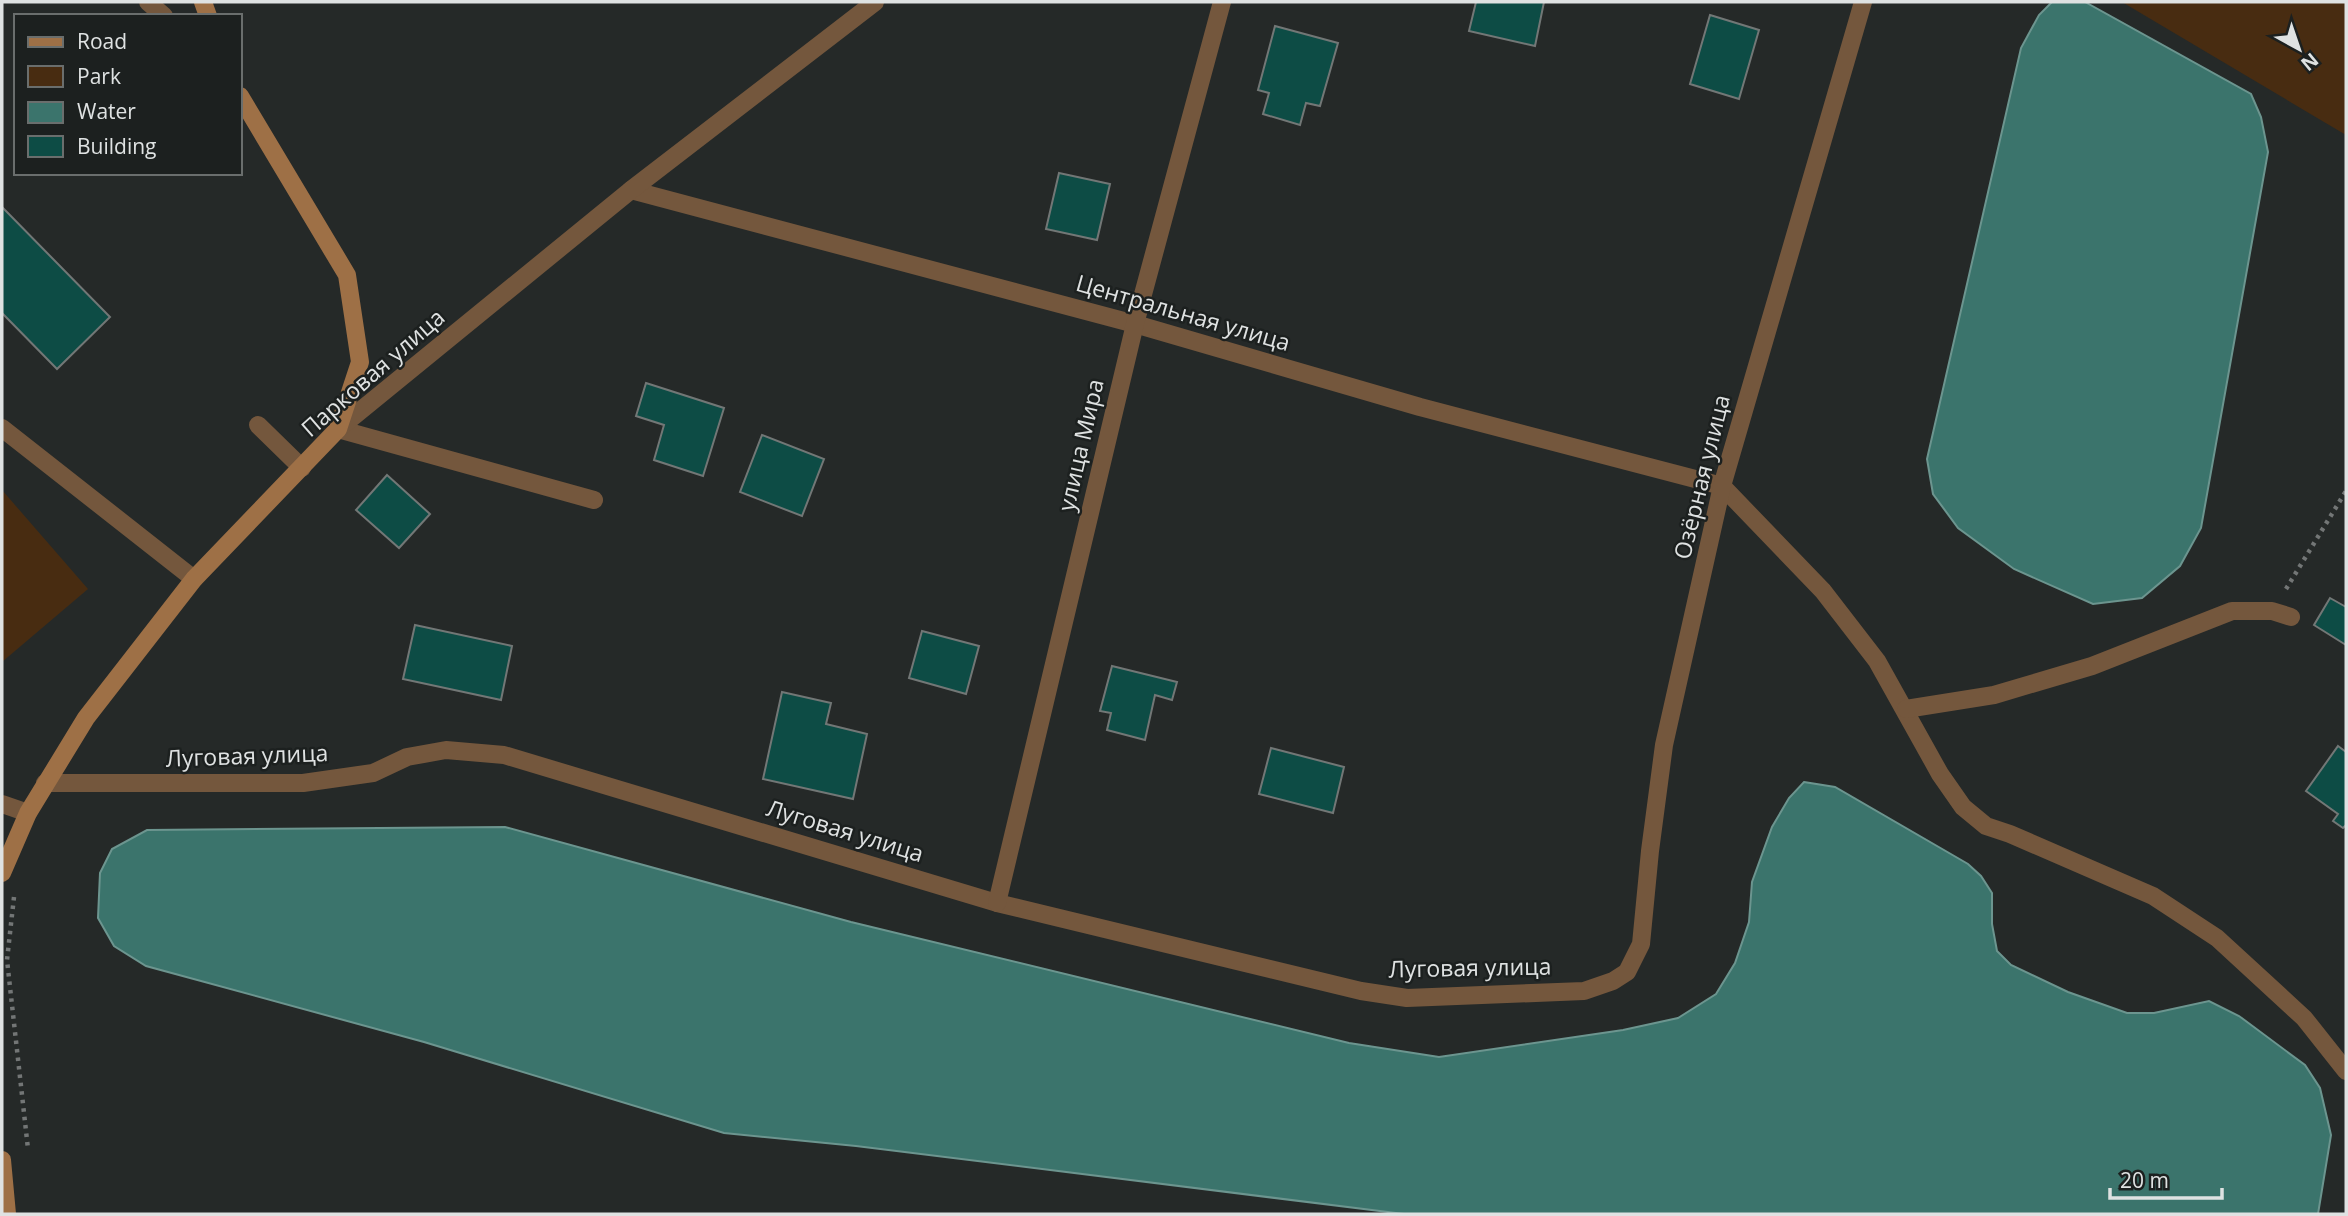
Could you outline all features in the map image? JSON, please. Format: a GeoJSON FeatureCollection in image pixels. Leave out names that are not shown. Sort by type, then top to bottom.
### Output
{"type":"FeatureCollection","features":[{"type":"Feature","properties":{"kind":"street"},"geometry":{"type":"LineString","coordinates":[[148,2],[162,14]]}},
{"type":"Feature","properties":{"kind":"street","name":"Парковая улица"},"geometry":{"type":"LineString","coordinates":[[2,873],[28,813],[86,718],[194,579],[338,429],[631,190],[875,2]]}},
{"type":"Feature","properties":{"kind":"street","name":"улица Мира"},"geometry":{"type":"LineString","coordinates":[[997,903],[1135,324],[1222,2]]}},
{"type":"Feature","properties":{"kind":"street","name":"Озёрная улица"},"geometry":{"type":"LineString","coordinates":[[1627,972],[1641,944],[1664,745],[1722,486],[1863,2]]}},
{"type":"Feature","properties":{"kind":"street"},"geometry":{"type":"LineString","coordinates":[[242,99],[347,275],[360,362],[338,429],[594,500]]}},
{"type":"Feature","properties":{"kind":"street","name":"Центральная улица"},"geometry":{"type":"LineString","coordinates":[[631,190],[1135,324],[1420,407],[1722,486]]}},
{"type":"Feature","properties":{"kind":"street"},"geometry":{"type":"LineString","coordinates":[[258,425],[302,468]]}},
{"type":"Feature","properties":{"kind":"street"},"geometry":{"type":"LineString","coordinates":[[2,428],[194,579]]}},
{"type":"Feature","properties":{"kind":"street"},"geometry":{"type":"LineString","coordinates":[[1722,486],[1823,591],[1877,661],[1940,774],[1963,807],[1986,826],[2152,896],[2217,938],[2304,1018],[2346,1071]]}},
{"type":"Feature","properties":{"kind":"street"},"geometry":{"type":"LineString","coordinates":[[1906,709],[1994,695],[2092,666],[2232,611],[2272,611],[2291,618]]}},
{"type":"Feature","properties":{"kind":"street","name":"Луговая улица"},"geometry":{"type":"LineString","coordinates":[[45,783],[303,783],[373,773],[407,757],[446,750],[504,755],[997,903],[1362,991],[1407,998],[1584,991],[1613,981],[1627,972]]}},
{"type":"Feature","properties":{"kind":"street"},"geometry":{"type":"LineString","coordinates":[[2,804],[28,813]]}},
{"type":"Feature","properties":{"kind":"street"},"geometry":{"type":"LineString","coordinates":[[2,1160],[7,1214]]}},
{"type":"Feature","properties":{"kind":"path"},"geometry":{"type":"LineString","coordinates":[[2272,611],[2346,491]]}},
{"type":"Feature","properties":{"kind":"path"},"geometry":{"type":"LineString","coordinates":[[15,893],[7,960],[29,1160]]}},
{"type":"Feature","properties":{"kind":"green space"},"geometry":{"type":"Polygon","coordinates":[[[2122,2],[2346,2],[2346,135],[2122,2]]]}},
{"type":"Feature","properties":{"kind":"green space"},"geometry":{"type":"Polygon","coordinates":[[[2,490],[88,589],[2,662],[2,490]]]}},
{"type":"Feature","properties":{"kind":"water"},"geometry":{"type":"Polygon","coordinates":[[[2052,2],[2085,2],[2251,94],[2261,117],[2268,152],[2201,528],[2180,566],[2142,598],[2093,604],[2014,569],[1958,528],[1933,494],[1927,459],[2021,48],[2039,15],[2052,2]]]}},
{"type":"Feature","properties":{"kind":"water"},"geometry":{"type":"Polygon","coordinates":[[[1804,782],[1835,787],[1968,864],[1981,876],[1992,893],[1992,924],[1997,951],[2011,965],[2068,992],[2127,1013],[2154,1013],[2209,1001],[2239,1016],[2305,1065],[2320,1088],[2331,1135],[2318,1214],[1404,1214],[856,1146],[724,1133],[424,1042],[146,966],[114,946],[98,918],[100,873],[112,849],[147,830],[505,827],[851,922],[1349,1043],[1439,1057],[1623,1030],[1678,1018],[1716,994],[1735,963],[1749,922],[1752,882],[1772,827],[1789,798],[1804,782]]]}},
{"type":"Feature","properties":{"kind":"building"},"geometry":{"type":"Polygon","coordinates":[[[1476,2],[1544,2],[1535,46],[1469,31],[1476,2]]]}},
{"type":"Feature","properties":{"kind":"building"},"geometry":{"type":"Polygon","coordinates":[[[1710,15],[1759,30],[1739,99],[1690,84],[1710,15]]]}},
{"type":"Feature","properties":{"kind":"building"},"geometry":{"type":"Polygon","coordinates":[[[1275,26],[1338,43],[1320,106],[1306,103],[1300,125],[1263,114],[1269,93],[1258,90],[1275,26]]]}},
{"type":"Feature","properties":{"kind":"building"},"geometry":{"type":"Polygon","coordinates":[[[1059,173],[1110,184],[1097,240],[1046,229],[1059,173]]]}},
{"type":"Feature","properties":{"kind":"building"},"geometry":{"type":"Polygon","coordinates":[[[2,207],[110,317],[57,369],[2,313],[2,207]]]}},
{"type":"Feature","properties":{"kind":"building"},"geometry":{"type":"Polygon","coordinates":[[[646,383],[724,408],[703,476],[654,460],[664,425],[636,416],[646,383]]]}},
{"type":"Feature","properties":{"kind":"building"},"geometry":{"type":"Polygon","coordinates":[[[762,435],[824,459],[802,516],[740,492],[762,435]]]}},
{"type":"Feature","properties":{"kind":"building"},"geometry":{"type":"Polygon","coordinates":[[[387,475],[430,514],[399,548],[356,510],[387,475]]]}},
{"type":"Feature","properties":{"kind":"building"},"geometry":{"type":"Polygon","coordinates":[[[2330,598],[2346,607],[2346,645],[2314,625],[2330,598]]]}},
{"type":"Feature","properties":{"kind":"building"},"geometry":{"type":"Polygon","coordinates":[[[415,625],[512,646],[501,700],[403,679],[415,625]]]}},
{"type":"Feature","properties":{"kind":"building"},"geometry":{"type":"Polygon","coordinates":[[[922,631],[979,646],[966,694],[909,678],[922,631]]]}},
{"type":"Feature","properties":{"kind":"building"},"geometry":{"type":"Polygon","coordinates":[[[1112,666],[1177,682],[1172,700],[1155,695],[1145,740],[1107,730],[1111,713],[1100,711],[1112,666]]]}},
{"type":"Feature","properties":{"kind":"building"},"geometry":{"type":"Polygon","coordinates":[[[782,692],[831,703],[826,724],[867,734],[853,799],[763,779],[782,692]]]}},
{"type":"Feature","properties":{"kind":"building"},"geometry":{"type":"Polygon","coordinates":[[[2338,746],[2346,752],[2346,825],[2343,828],[2333,821],[2338,814],[2306,791],[2338,746]]]}},
{"type":"Feature","properties":{"kind":"building"},"geometry":{"type":"Polygon","coordinates":[[[1271,748],[1344,767],[1333,813],[1259,794],[1271,748]]]}}]}
